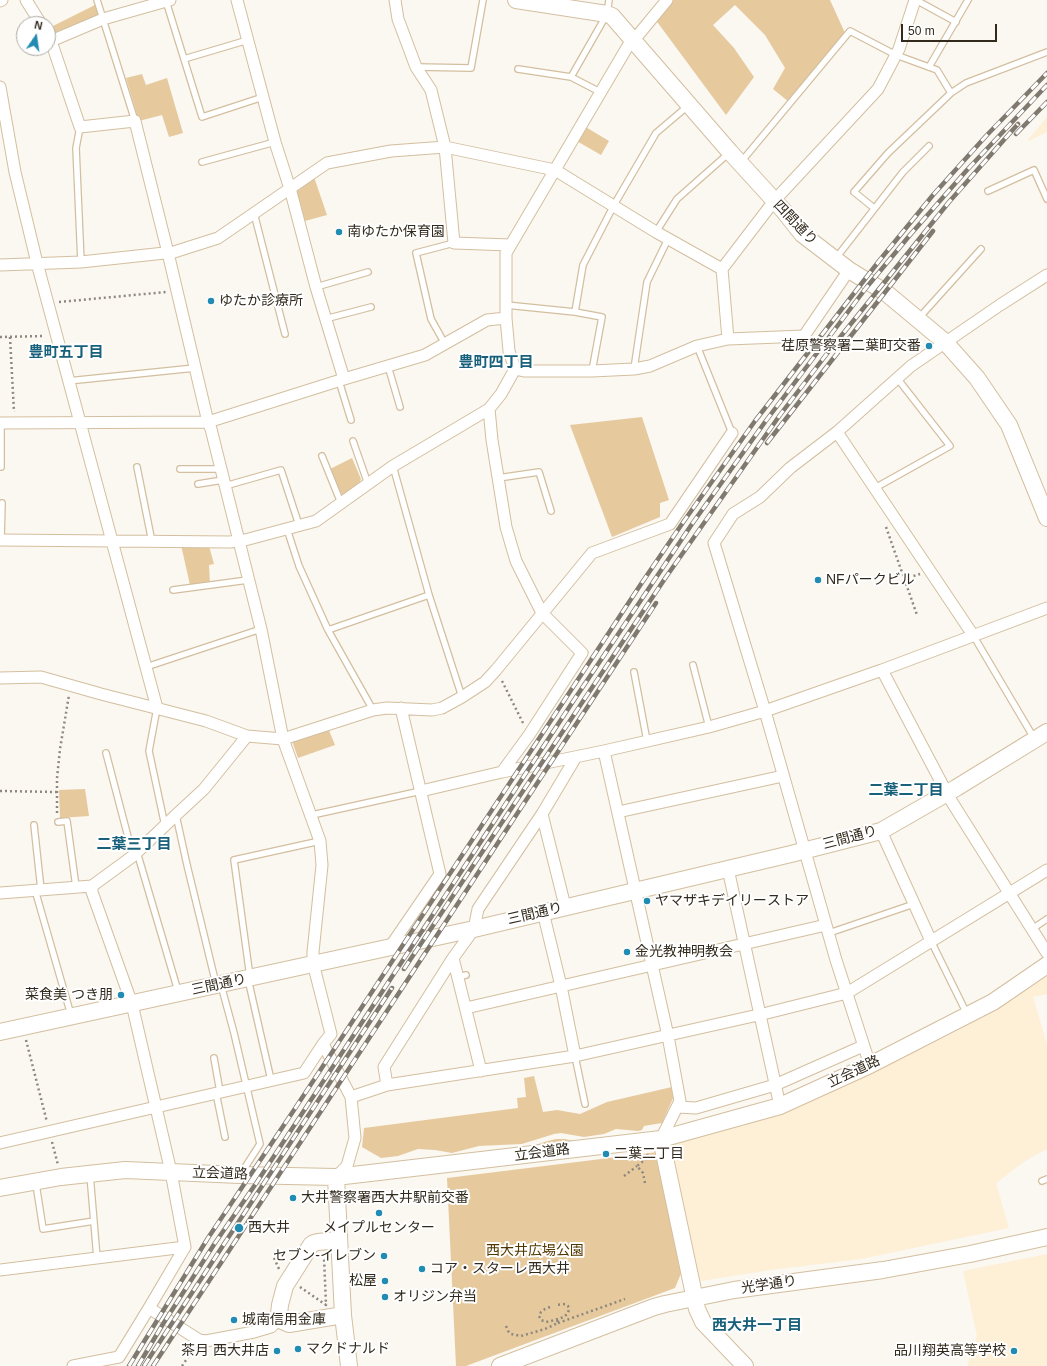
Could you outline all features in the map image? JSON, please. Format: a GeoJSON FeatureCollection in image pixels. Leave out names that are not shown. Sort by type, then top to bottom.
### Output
{"type":"FeatureCollection","features":[{"type":"Feature","properties":{"kind":"street"},"geometry":{"type":"LineString","coordinates":[[26,0],[36,16]]}},
{"type":"Feature","properties":{"kind":"street"},"geometry":{"type":"LineString","coordinates":[[237,0],[341,380]]}},
{"type":"Feature","properties":{"kind":"street"},"geometry":{"type":"LineString","coordinates":[[395,0],[398,19],[416,67],[431,90],[444,148],[454,243],[510,245]]}},
{"type":"Feature","properties":{"kind":"street"},"geometry":{"type":"LineString","coordinates":[[516,0],[608,7]]}},
{"type":"Feature","properties":{"kind":"street"},"geometry":{"type":"LineString","coordinates":[[515,369],[509,351],[506,318],[506,253],[632,39],[639,34],[667,0]]}},
{"type":"Feature","properties":{"kind":"street"},"geometry":{"type":"LineString","coordinates":[[728,339],[722,269],[774,201],[878,90],[896,55],[916,0]]}},
{"type":"Feature","properties":{"kind":"street"},"geometry":{"type":"LineString","coordinates":[[56,36],[103,19],[168,1]]}},
{"type":"Feature","properties":{"kind":"street","name":"四間通り"},"geometry":{"type":"LineString","coordinates":[[608,7],[612,16],[735,158],[783,210],[802,234],[834,260],[880,288],[918,319],[945,342],[977,378],[1009,425],[1047,518]]}},
{"type":"Feature","properties":{"kind":"street"},"geometry":{"type":"LineString","coordinates":[[0,1143],[304,1073],[331,1034],[313,963],[312,952],[322,865],[320,841],[312,815],[283,739],[260,629],[135,121],[80,127],[56,56]]}},
{"type":"Feature","properties":{"kind":"street"},"geometry":{"type":"LineString","coordinates":[[0,87],[15,172],[37,263],[157,708]]}},
{"type":"Feature","properties":{"kind":"street"},"geometry":{"type":"LineString","coordinates":[[0,265],[80,262],[168,253],[218,238],[289,187],[327,163],[391,151],[444,148],[555,170],[656,232],[722,269]]}},
{"type":"Feature","properties":{"kind":"street"},"geometry":{"type":"LineString","coordinates":[[515,369],[524,371],[592,371],[634,369],[650,366],[697,346],[728,339],[804,336],[849,270]]}},
{"type":"Feature","properties":{"kind":"street"},"geometry":{"type":"LineString","coordinates":[[870,1065],[804,850],[765,711],[714,544],[733,514],[760,497],[790,468],[837,432],[911,366],[1000,305],[1047,275]]}},
{"type":"Feature","properties":{"kind":"street"},"geometry":{"type":"LineString","coordinates":[[1,423],[208,422],[425,355],[487,320],[506,318]]}},
{"type":"Feature","properties":{"kind":"street"},"geometry":{"type":"LineString","coordinates":[[0,540],[238,542],[316,521],[393,466],[488,408],[500,393],[515,369]]}},
{"type":"Feature","properties":{"kind":"street"},"geometry":{"type":"LineString","coordinates":[[488,408],[498,478],[504,495],[506,527],[516,560],[542,613],[582,653],[529,735],[502,772]]}},
{"type":"Feature","properties":{"kind":"street"},"geometry":{"type":"LineString","coordinates":[[837,432],[973,636]]}},
{"type":"Feature","properties":{"kind":"street"},"geometry":{"type":"LineString","coordinates":[[0,678],[41,677],[206,721],[247,736],[283,739],[373,710],[401,708],[432,710],[442,708],[484,682],[496,670],[542,613],[572,572],[592,553],[670,524],[732,433]]}},
{"type":"Feature","properties":{"kind":"street"},"geometry":{"type":"LineString","coordinates":[[421,791],[502,772],[604,752],[765,711],[882,670],[1047,608]]}},
{"type":"Feature","properties":{"kind":"street"},"geometry":{"type":"LineString","coordinates":[[882,670],[894,687],[947,794],[968,822],[1010,894],[1047,953]]}},
{"type":"Feature","properties":{"kind":"street"},"geometry":{"type":"LineString","coordinates":[[390,947],[440,874],[401,708]]}},
{"type":"Feature","properties":{"kind":"street"},"geometry":{"type":"LineString","coordinates":[[0,893],[92,886],[135,854],[204,789],[247,736]]}},
{"type":"Feature","properties":{"kind":"street","name":"三間通り"},"geometry":{"type":"LineString","coordinates":[[0,1032],[474,929],[565,906],[791,854],[881,831],[947,794],[1044,736]]}},
{"type":"Feature","properties":{"kind":"street"},"geometry":{"type":"LineString","coordinates":[[604,752],[668,1036],[680,1101],[654,1140],[696,1298],[697,1310],[703,1322],[745,1366]]}},
{"type":"Feature","properties":{"kind":"street"},"geometry":{"type":"LineString","coordinates":[[387,1085],[384,1067],[458,957],[474,929],[478,909],[542,814],[576,757]]}},
{"type":"Feature","properties":{"kind":"street"},"geometry":{"type":"LineString","coordinates":[[618,812],[783,776]]}},
{"type":"Feature","properties":{"kind":"street"},"geometry":{"type":"LineString","coordinates":[[542,814],[565,906]]}},
{"type":"Feature","properties":{"kind":"street"},"geometry":{"type":"LineString","coordinates":[[881,831],[932,941]]}},
{"type":"Feature","properties":{"kind":"street"},"geometry":{"type":"LineString","coordinates":[[728,869],[780,1106]]}},
{"type":"Feature","properties":{"kind":"street"},"geometry":{"type":"LineString","coordinates":[[351,1097],[387,1085],[575,1056],[760,1015],[847,993],[1047,870]]}},
{"type":"Feature","properties":{"kind":"street"},"geometry":{"type":"LineString","coordinates":[[73,1366],[119,1357],[185,1248],[171,1172],[132,1004],[92,892],[92,886]]}},
{"type":"Feature","properties":{"kind":"street"},"geometry":{"type":"LineString","coordinates":[[543,912],[561,986],[575,1056]]}},
{"type":"Feature","properties":{"kind":"street"},"geometry":{"type":"LineString","coordinates":[[466,1008],[744,944],[828,929]]}},
{"type":"Feature","properties":{"kind":"street"},"geometry":{"type":"LineString","coordinates":[[458,957],[466,1008],[481,1071]]}},
{"type":"Feature","properties":{"kind":"street","name":"立会道路"},"geometry":{"type":"LineString","coordinates":[[0,1188],[61,1177],[125,1170],[297,1176],[299,1179],[313,1179],[318,1177],[336,1177],[654,1140],[780,1106],[870,1065],[993,1002],[1047,965]]}},
{"type":"Feature","properties":{"kind":"street"},"geometry":{"type":"LineString","coordinates":[[323,1044],[351,1097],[355,1138],[347,1166],[336,1177],[343,1315],[349,1366]]}},
{"type":"Feature","properties":{"kind":"street"},"geometry":{"type":"LineString","coordinates":[[677,1107],[696,1108],[775,1086],[863,1046]]}},
{"type":"Feature","properties":{"kind":"street","name":"光学通り"},"geometry":{"type":"LineString","coordinates":[[500,1366],[654,1307],[734,1290],[883,1270],[970,1254],[1047,1237]]}},
{"type":"Feature","properties":{"kind":"street"},"geometry":{"type":"LineString","coordinates":[[149,1308],[199,1340],[206,1341],[254,1332],[271,1327],[275,1323],[279,1314],[285,1286],[311,1245],[318,1242],[339,1240]]}},
{"type":"Feature","properties":{"kind":"street"},"geometry":{"type":"LineString","coordinates":[[0,1270],[185,1248]]}},
{"type":"Feature","properties":{"kind":"street"},"geometry":{"type":"LineString","coordinates":[[279,1314],[282,1321],[289,1324],[343,1315]]}},
{"type":"Feature","properties":{"kind":"lane"},"geometry":{"type":"LineString","coordinates":[[97,0],[135,121]]}},
{"type":"Feature","properties":{"kind":"lane"},"geometry":{"type":"LineString","coordinates":[[416,67],[471,68],[483,0]]}},
{"type":"Feature","properties":{"kind":"lane"},"geometry":{"type":"LineString","coordinates":[[916,0],[956,22]]}},
{"type":"Feature","properties":{"kind":"lane"},"geometry":{"type":"LineString","coordinates":[[929,67],[968,0]]}},
{"type":"Feature","properties":{"kind":"lane"},"geometry":{"type":"LineString","coordinates":[[168,1],[202,117],[263,97]]}},
{"type":"Feature","properties":{"kind":"lane"},"geometry":{"type":"LineString","coordinates":[[571,77],[608,7]]}},
{"type":"Feature","properties":{"kind":"lane"},"geometry":{"type":"LineString","coordinates":[[656,232],[677,198],[735,158],[850,31],[896,55],[937,70],[951,93]]}},
{"type":"Feature","properties":{"kind":"lane"},"geometry":{"type":"LineString","coordinates":[[184,59],[248,40]]}},
{"type":"Feature","properties":{"kind":"lane"},"geometry":{"type":"LineString","coordinates":[[874,208],[854,192],[888,153],[951,93],[966,83],[1047,52]]}},
{"type":"Feature","properties":{"kind":"lane"},"geometry":{"type":"LineString","coordinates":[[518,69],[571,77],[600,92]]}},
{"type":"Feature","properties":{"kind":"lane"},"geometry":{"type":"LineString","coordinates":[[575,312],[583,265],[614,205],[656,133],[690,105]]}},
{"type":"Feature","properties":{"kind":"lane"},"geometry":{"type":"LineString","coordinates":[[80,127],[76,148],[80,262]]}},
{"type":"Feature","properties":{"kind":"lane"},"geometry":{"type":"LineString","coordinates":[[202,162],[275,142]]}},
{"type":"Feature","properties":{"kind":"lane"},"geometry":{"type":"LineString","coordinates":[[834,260],[902,172],[929,146]]}},
{"type":"Feature","properties":{"kind":"lane"},"geometry":{"type":"LineString","coordinates":[[988,191],[1034,170],[1047,199]]}},
{"type":"Feature","properties":{"kind":"lane"},"geometry":{"type":"LineString","coordinates":[[254,213],[285,334]]}},
{"type":"Feature","properties":{"kind":"lane"},"geometry":{"type":"LineString","coordinates":[[634,369],[647,282],[668,239]]}},
{"type":"Feature","properties":{"kind":"lane"},"geometry":{"type":"LineString","coordinates":[[445,344],[431,319],[416,253],[454,243]]}},
{"type":"Feature","properties":{"kind":"lane"},"geometry":{"type":"LineString","coordinates":[[918,319],[981,249]]}},
{"type":"Feature","properties":{"kind":"lane"},"geometry":{"type":"LineString","coordinates":[[316,287],[368,272]]}},
{"type":"Feature","properties":{"kind":"lane"},"geometry":{"type":"LineString","coordinates":[[506,305],[575,312],[602,317],[592,371]]}},
{"type":"Feature","properties":{"kind":"lane"},"geometry":{"type":"LineString","coordinates":[[325,319],[371,307]]}},
{"type":"Feature","properties":{"kind":"lane"},"geometry":{"type":"LineString","coordinates":[[697,346],[732,433]]}},
{"type":"Feature","properties":{"kind":"lane"},"geometry":{"type":"LineString","coordinates":[[388,366],[400,407]]}},
{"type":"Feature","properties":{"kind":"lane"},"geometry":{"type":"LineString","coordinates":[[68,381],[195,368]]}},
{"type":"Feature","properties":{"kind":"lane"},"geometry":{"type":"LineString","coordinates":[[875,488],[950,446],[897,378]]}},
{"type":"Feature","properties":{"kind":"lane"},"geometry":{"type":"LineString","coordinates":[[341,380],[351,420]]}},
{"type":"Feature","properties":{"kind":"lane"},"geometry":{"type":"LineString","coordinates":[[1,423],[1,467]]}},
{"type":"Feature","properties":{"kind":"lane"},"geometry":{"type":"LineString","coordinates":[[353,440],[368,484]]}},
{"type":"Feature","properties":{"kind":"lane"},"geometry":{"type":"LineString","coordinates":[[322,456],[341,503]]}},
{"type":"Feature","properties":{"kind":"lane"},"geometry":{"type":"LineString","coordinates":[[393,466],[430,595],[462,697]]}},
{"type":"Feature","properties":{"kind":"lane"},"geometry":{"type":"LineString","coordinates":[[137,467],[152,542]]}},
{"type":"Feature","properties":{"kind":"lane"},"geometry":{"type":"LineString","coordinates":[[180,469],[220,469]]}},
{"type":"Feature","properties":{"kind":"lane"},"geometry":{"type":"LineString","coordinates":[[198,484],[224,484],[282,470],[299,526]]}},
{"type":"Feature","properties":{"kind":"lane"},"geometry":{"type":"LineString","coordinates":[[498,478],[539,472],[551,511]]}},
{"type":"Feature","properties":{"kind":"lane"},"geometry":{"type":"LineString","coordinates":[[0,540],[2,502]]}},
{"type":"Feature","properties":{"kind":"lane"},"geometry":{"type":"LineString","coordinates":[[287,529],[299,566],[328,630],[373,710]]}},
{"type":"Feature","properties":{"kind":"lane"},"geometry":{"type":"LineString","coordinates":[[173,590],[248,580]]}},
{"type":"Feature","properties":{"kind":"lane"},"geometry":{"type":"LineString","coordinates":[[328,630],[430,595]]}},
{"type":"Feature","properties":{"kind":"lane"},"geometry":{"type":"LineString","coordinates":[[145,667],[260,629]]}},
{"type":"Feature","properties":{"kind":"lane"},"geometry":{"type":"LineString","coordinates":[[973,636],[1044,736]]}},
{"type":"Feature","properties":{"kind":"lane"},"geometry":{"type":"LineString","coordinates":[[693,666],[709,726]]}},
{"type":"Feature","properties":{"kind":"lane"},"geometry":{"type":"LineString","coordinates":[[634,672],[647,741]]}},
{"type":"Feature","properties":{"kind":"lane"},"geometry":{"type":"LineString","coordinates":[[157,708],[149,751],[165,826]]}},
{"type":"Feature","properties":{"kind":"lane"},"geometry":{"type":"LineString","coordinates":[[106,752],[135,854],[179,994]]}},
{"type":"Feature","properties":{"kind":"lane"},"geometry":{"type":"LineString","coordinates":[[312,815],[421,791]]}},
{"type":"Feature","properties":{"kind":"lane"},"geometry":{"type":"LineString","coordinates":[[176,815],[187,865],[219,985],[234,1033],[260,1144],[240,1175]]}},
{"type":"Feature","properties":{"kind":"lane"},"geometry":{"type":"LineString","coordinates":[[58,822],[67,821],[76,887]]}},
{"type":"Feature","properties":{"kind":"lane"},"geometry":{"type":"LineString","coordinates":[[34,825],[38,890],[72,1017]]}},
{"type":"Feature","properties":{"kind":"lane"},"geometry":{"type":"LineString","coordinates":[[271,1080],[249,979],[234,860],[320,841]]}},
{"type":"Feature","properties":{"kind":"lane"},"geometry":{"type":"LineString","coordinates":[[828,929],[914,904]]}},
{"type":"Feature","properties":{"kind":"lane"},"geometry":{"type":"LineString","coordinates":[[1032,929],[1047,920]]}},
{"type":"Feature","properties":{"kind":"lane"},"geometry":{"type":"LineString","coordinates":[[932,941],[968,1015]]}},
{"type":"Feature","properties":{"kind":"lane"},"geometry":{"type":"LineString","coordinates":[[575,1056],[585,1104]]}},
{"type":"Feature","properties":{"kind":"lane"},"geometry":{"type":"LineString","coordinates":[[214,1058],[225,1137]]}},
{"type":"Feature","properties":{"kind":"lane"},"geometry":{"type":"LineString","coordinates":[[90,1174],[97,1258]]}},
{"type":"Feature","properties":{"kind":"lane"},"geometry":{"type":"LineString","coordinates":[[36,1182],[43,1229],[94,1221]]}},
{"type":"Feature","properties":{"kind":"path"},"geometry":{"type":"LineString","coordinates":[[48,303],[176,291]]}},
{"type":"Feature","properties":{"kind":"path"},"geometry":{"type":"LineString","coordinates":[[0,337],[56,336]]}},
{"type":"Feature","properties":{"kind":"path"},"geometry":{"type":"LineString","coordinates":[[10,337],[15,423]]}},
{"type":"Feature","properties":{"kind":"path"},"geometry":{"type":"LineString","coordinates":[[885,524],[917,615]]}},
{"type":"Feature","properties":{"kind":"path"},"geometry":{"type":"LineString","coordinates":[[496,670],[529,735]]}},
{"type":"Feature","properties":{"kind":"path"},"geometry":{"type":"LineString","coordinates":[[58,822],[57,778],[60,749],[71,686]]}},
{"type":"Feature","properties":{"kind":"path"},"geometry":{"type":"LineString","coordinates":[[0,791],[57,792]]}},
{"type":"Feature","properties":{"kind":"path"},"geometry":{"type":"LineString","coordinates":[[22,1028],[59,1170]]}},
{"type":"Feature","properties":{"kind":"path"},"geometry":{"type":"LineString","coordinates":[[624,1176],[648,1157],[654,1140]]}},
{"type":"Feature","properties":{"kind":"path"},"geometry":{"type":"LineString","coordinates":[[637,1166],[643,1173],[645,1183]]}},
{"type":"Feature","properties":{"kind":"path"},"geometry":{"type":"LineString","coordinates":[[297,1285],[326,1305],[324,1254]]}},
{"type":"Feature","properties":{"kind":"path"},"geometry":{"type":"LineString","coordinates":[[506,1326],[511,1334],[521,1336],[545,1329],[625,1299]]}},
{"type":"Feature","properties":{"kind":"path"},"geometry":{"type":"LineString","coordinates":[[550,1308],[545,1309],[539,1316],[546,1322],[557,1319],[568,1313],[569,1310],[565,1304],[555,1305]]}},
{"type":"Feature","properties":{"kind":"path"},"geometry":{"type":"LineString","coordinates":[[557,1319],[558,1323]]}},
{"type":"Feature","properties":{"kind":"path"},"geometry":{"type":"LineString","coordinates":[[182,1366],[199,1340]]}},
{"type":"Feature","properties":{"kind":"shaded area"},"geometry":{"type":"Polygon","coordinates":[[[1047,117],[1047,132],[1029,141],[1028,140],[1047,117]]]}},
{"type":"Feature","properties":{"kind":"shaded area"},"geometry":{"type":"Polygon","coordinates":[[[1047,976],[1047,994],[1033,997],[1047,1045],[1047,1149],[1025,1161],[996,1183],[1009,1228],[861,1259],[770,1270],[701,1281],[697,1279],[668,1148],[670,1144],[757,1120],[821,1095],[950,1035],[998,1008],[1047,976]]]}},
{"type":"Feature","properties":{"kind":"shaded area"},"geometry":{"type":"Polygon","coordinates":[[[1047,1254],[1047,1366],[967,1366],[977,1336],[963,1271],[1047,1254]]]}},
{"type":"Feature","properties":{"kind":"green space"},"geometry":{"type":"Polygon","coordinates":[[[671,0],[830,0],[845,33],[789,102],[773,89],[785,68],[765,35],[735,5],[713,25],[734,48],[754,77],[726,115],[655,19],[671,0]]]}},
{"type":"Feature","properties":{"kind":"green space"},"geometry":{"type":"Polygon","coordinates":[[[95,5],[99,16],[56,34],[56,24],[95,5]]]}},
{"type":"Feature","properties":{"kind":"green space"},"geometry":{"type":"Polygon","coordinates":[[[142,74],[146,85],[167,78],[183,133],[169,137],[162,115],[139,121],[126,78],[142,74]]]}},
{"type":"Feature","properties":{"kind":"green space"},"geometry":{"type":"Polygon","coordinates":[[[584,126],[609,141],[601,155],[575,140],[584,126]]]}},
{"type":"Feature","properties":{"kind":"green space"},"geometry":{"type":"Polygon","coordinates":[[[314,177],[327,215],[305,221],[296,189],[314,177]]]}},
{"type":"Feature","properties":{"kind":"green space"},"geometry":{"type":"Polygon","coordinates":[[[642,417],[669,500],[660,503],[660,517],[612,537],[570,425],[642,417]]]}},
{"type":"Feature","properties":{"kind":"green space"},"geometry":{"type":"Polygon","coordinates":[[[352,458],[361,479],[358,487],[344,496],[340,492],[330,469],[352,458]]]}},
{"type":"Feature","properties":{"kind":"green space"},"geometry":{"type":"Polygon","coordinates":[[[181,545],[209,546],[214,564],[209,565],[210,583],[190,585],[181,545]]]}},
{"type":"Feature","properties":{"kind":"green space"},"geometry":{"type":"Polygon","coordinates":[[[328,728],[335,745],[298,758],[292,741],[328,728]]]}},
{"type":"Feature","properties":{"kind":"green space"},"geometry":{"type":"Polygon","coordinates":[[[85,789],[89,816],[60,818],[59,790],[85,789]]]}},
{"type":"Feature","properties":{"kind":"green space"},"geometry":{"type":"Polygon","coordinates":[[[534,1076],[543,1112],[557,1110],[580,1114],[607,1102],[672,1087],[674,1096],[662,1123],[644,1126],[642,1130],[638,1131],[616,1129],[604,1134],[584,1137],[561,1133],[522,1144],[479,1146],[452,1153],[418,1149],[398,1156],[381,1158],[362,1147],[364,1128],[518,1108],[517,1098],[526,1097],[524,1078],[534,1076]]]}},
{"type":"Feature","properties":{"kind":"green space"},"geometry":{"type":"Polygon","coordinates":[[[556,1139],[565,1139],[576,1143],[535,1147],[536,1145],[556,1139]]]}},
{"type":"Feature","properties":{"kind":"green space","name":"西大井広場公園"},"geometry":{"type":"Polygon","coordinates":[[[658,1152],[682,1271],[675,1288],[466,1366],[456,1366],[447,1178],[658,1152]]]}},
{"type":"Feature","properties":{"kind":"railway"},"geometry":{"type":"LineString","coordinates":[[129,1366],[208,1238],[684,521],[755,421],[879,261],[933,195],[986,136],[1047,73]]}},
{"type":"Feature","properties":{"kind":"railway"},"geometry":{"type":"LineString","coordinates":[[138,1366],[215,1243],[257,1182],[572,703],[692,524],[765,422],[866,288],[967,170],[1047,85]]}},
{"type":"Feature","properties":{"kind":"railway"},"geometry":{"type":"LineString","coordinates":[[1016,134],[1047,102]]}},
{"type":"Feature","properties":{"kind":"railway"},"geometry":{"type":"LineString","coordinates":[[404,969],[666,577],[780,415],[829,351],[949,202],[1018,124]]}},
{"type":"Feature","properties":{"kind":"railway"},"geometry":{"type":"LineString","coordinates":[[767,443],[933,231]]}},
{"type":"Feature","properties":{"kind":"railway"},"geometry":{"type":"LineString","coordinates":[[153,1366],[656,603]]}},
{"type":"Feature","properties":{"kind":"railway"},"geometry":{"type":"LineString","coordinates":[[144,1366],[392,988]]}},
{"type":"Feature","properties":{"kind":"place","name":"南ゆたか保育園"},"geometry":{"type":"Point","coordinates":[339,232]}},
{"type":"Feature","properties":{"kind":"place","name":"ゆたか診療所"},"geometry":{"type":"Point","coordinates":[211,301]}},
{"type":"Feature","properties":{"kind":"place","name":"荏原警察署二葉町交番"},"geometry":{"type":"Point","coordinates":[929,346]}},
{"type":"Feature","properties":{"kind":"place","name":"NFパークビル"},"geometry":{"type":"Point","coordinates":[818,580]}},
{"type":"Feature","properties":{"kind":"place","name":"ヤマザキデイリーストア"},"geometry":{"type":"Point","coordinates":[647,901]}},
{"type":"Feature","properties":{"kind":"place","name":"金光教神明教会"},"geometry":{"type":"Point","coordinates":[627,952]}},
{"type":"Feature","properties":{"kind":"place","name":"菜食美 つき朋"},"geometry":{"type":"Point","coordinates":[121,995]}},
{"type":"Feature","properties":{"kind":"place","name":"二葉二丁目"},"geometry":{"type":"Point","coordinates":[606,1154]}},
{"type":"Feature","properties":{"kind":"place","name":"大井警察署西大井駅前交番"},"geometry":{"type":"Point","coordinates":[293,1198]}},
{"type":"Feature","properties":{"kind":"place","name":"メイプルセンター"},"geometry":{"type":"Point","coordinates":[379,1213]}},
{"type":"Feature","properties":{"kind":"place","name":"西大井"},"geometry":{"type":"Point","coordinates":[239,1228]}},
{"type":"Feature","properties":{"kind":"place","name":"セブン-イレブン"},"geometry":{"type":"Point","coordinates":[384,1256]}},
{"type":"Feature","properties":{"kind":"place","name":"コア・スターレ西大井"},"geometry":{"type":"Point","coordinates":[422,1269]}},
{"type":"Feature","properties":{"kind":"place","name":"松屋"},"geometry":{"type":"Point","coordinates":[385,1281]}},
{"type":"Feature","properties":{"kind":"place","name":"オリジン弁当"},"geometry":{"type":"Point","coordinates":[385,1297]}},
{"type":"Feature","properties":{"kind":"place","name":"城南信用金庫"},"geometry":{"type":"Point","coordinates":[234,1320]}},
{"type":"Feature","properties":{"kind":"place","name":"マクドナルド"},"geometry":{"type":"Point","coordinates":[298,1349]}},
{"type":"Feature","properties":{"kind":"place","name":"茶月 西大井店"},"geometry":{"type":"Point","coordinates":[277,1351]}},
{"type":"Feature","properties":{"kind":"place","name":"品川翔英高等学校"},"geometry":{"type":"Point","coordinates":[1014,1351]}},
{"type":"Feature","properties":{"kind":"district","name":"豊町五丁目"},"geometry":{"type":"Point","coordinates":[66,353]}},
{"type":"Feature","properties":{"kind":"district","name":"豊町四丁目"},"geometry":{"type":"Point","coordinates":[496,363]}},
{"type":"Feature","properties":{"kind":"district","name":"二葉二丁目"},"geometry":{"type":"Point","coordinates":[906,791]}},
{"type":"Feature","properties":{"kind":"district","name":"二葉三丁目"},"geometry":{"type":"Point","coordinates":[134,845]}},
{"type":"Feature","properties":{"kind":"district","name":"西大井一丁目"},"geometry":{"type":"Point","coordinates":[757,1326]}}]}
